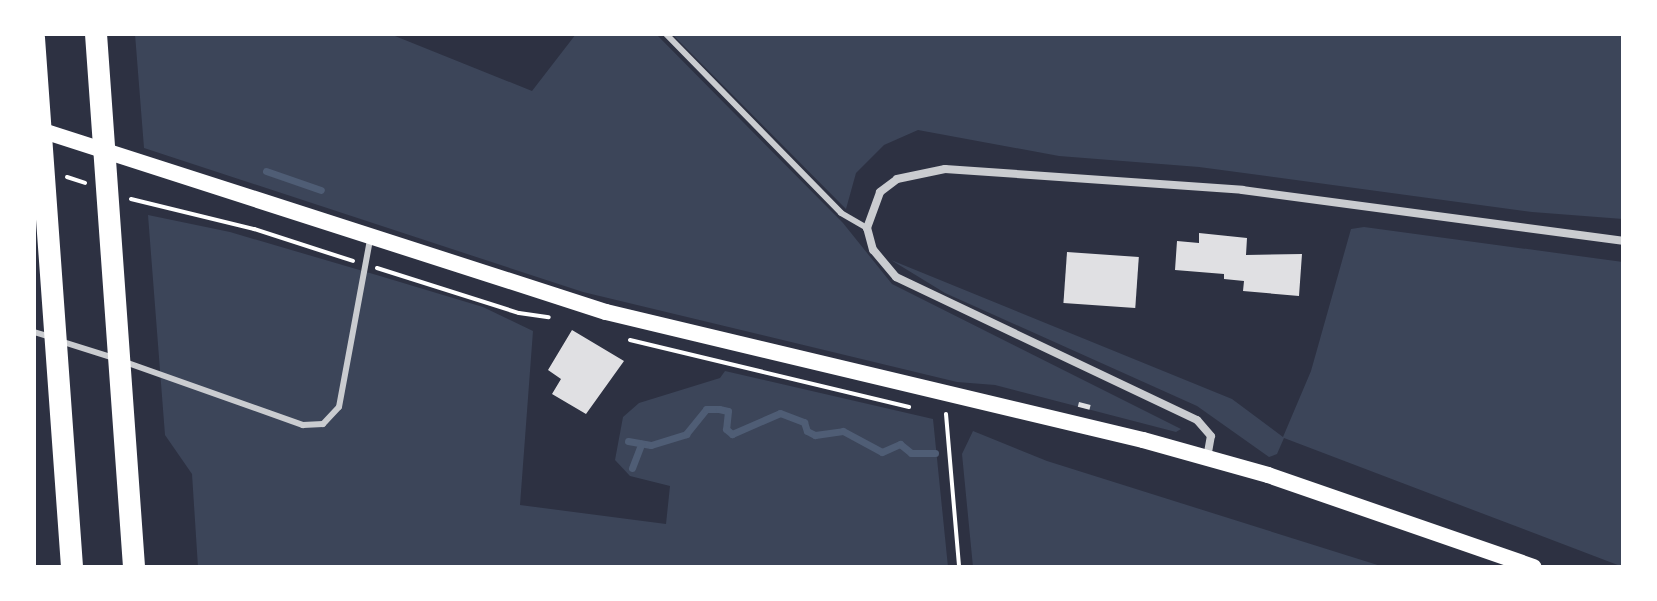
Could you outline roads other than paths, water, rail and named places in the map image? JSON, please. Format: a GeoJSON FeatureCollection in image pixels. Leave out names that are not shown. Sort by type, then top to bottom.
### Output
{"type":"FeatureCollection","features":[{"type":"Feature","properties":{"kind":"highway"},"geometry":{"type":"LineString","coordinates":[[96,34],[134,567]]}},
{"type":"Feature","properties":{"kind":"highway"},"geometry":{"type":"LineString","coordinates":[[34,38],[72,567]]}},
{"type":"Feature","properties":{"kind":"main road"},"geometry":{"type":"LineString","coordinates":[[34,128],[370,239],[659,326],[1207,458],[1533,567]]}},
{"type":"Feature","properties":{"kind":"street"},"geometry":{"type":"LineString","coordinates":[[1207,458],[1211,436],[1197,420],[896,277],[873,250],[867,228],[870,208],[897,179],[945,169],[1242,190],[1623,241]]}},
{"type":"Feature","properties":{"kind":"lane"},"geometry":{"type":"LineString","coordinates":[[666,34],[841,213],[867,228]]}},
{"type":"Feature","properties":{"kind":"lane"},"geometry":{"type":"LineString","coordinates":[[34,332],[303,425],[323,424],[339,407],[370,239]]}},
{"type":"Feature","properties":{"kind":"waterway"},"geometry":{"type":"LineString","coordinates":[[266,171],[321,190]]}},
{"type":"Feature","properties":{"kind":"waterway"},"geometry":{"type":"LineString","coordinates":[[628,441],[651,445],[686,434],[706,409],[719,409],[728,411],[726,429],[732,434],[780,413],[804,422],[807,431],[815,435],[843,431],[882,452],[900,444],[911,453],[935,453]]}},
{"type":"Feature","properties":{"kind":"waterway"},"geometry":{"type":"LineString","coordinates":[[632,468],[641,444]]}}]}
